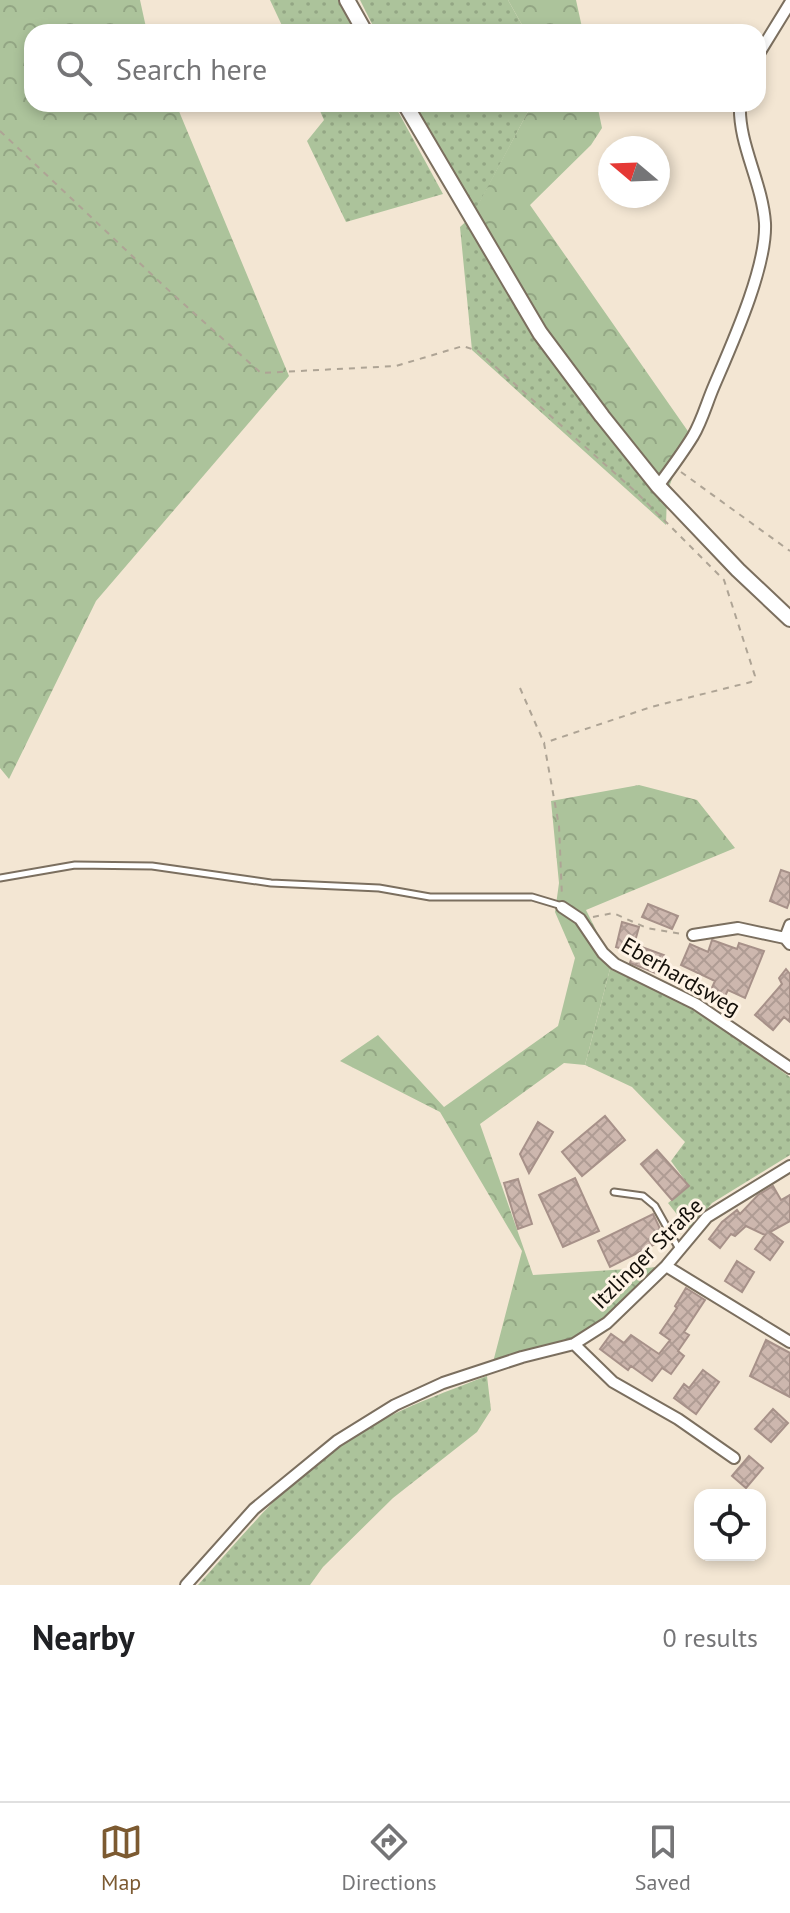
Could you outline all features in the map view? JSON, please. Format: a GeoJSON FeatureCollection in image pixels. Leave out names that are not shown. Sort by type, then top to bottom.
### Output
{"type":"FeatureCollection","features":[{"type":"Feature","properties":{"kind":"main road"},"geometry":{"type":"LineString","coordinates":[[347,0],[360,24]]}},
{"type":"Feature","properties":{"kind":"main road"},"geometry":{"type":"LineString","coordinates":[[410,112],[540,333],[658,486],[790,619]]}},
{"type":"Feature","properties":{"kind":"street"},"geometry":{"type":"LineString","coordinates":[[766,42],[790,3]]}},
{"type":"Feature","properties":{"kind":"street"},"geometry":{"type":"LineString","coordinates":[[658,486],[694,434],[752,288],[760,254],[765,226],[763,205],[743,137],[741,112]]}},
{"type":"Feature","properties":{"kind":"street","name":"Eberhardsweg"},"geometry":{"type":"LineString","coordinates":[[562,907],[580,919],[603,953],[615,964],[696,1004],[790,1068]]}},
{"type":"Feature","properties":{"kind":"street"},"geometry":{"type":"LineString","coordinates":[[693,935],[738,928],[787,941],[790,925]]}},
{"type":"Feature","properties":{"kind":"street","name":"Itzlinger Straße"},"geometry":{"type":"LineString","coordinates":[[186,1585],[254,1509],[337,1441],[395,1405],[443,1383],[574,1344],[607,1323],[666,1266],[707,1217],[790,1166]]}},
{"type":"Feature","properties":{"kind":"street"},"geometry":{"type":"LineString","coordinates":[[666,1266],[790,1342]]}},
{"type":"Feature","properties":{"kind":"street"},"geometry":{"type":"LineString","coordinates":[[574,1344],[613,1382],[678,1419],[734,1458]]}},
{"type":"Feature","properties":{"kind":"lane"},"geometry":{"type":"LineString","coordinates":[[0,878],[75,865],[152,866],[271,883],[379,888],[430,897],[532,897],[562,907]]}},
{"type":"Feature","properties":{"kind":"lane"},"geometry":{"type":"LineString","coordinates":[[614,1192],[643,1196],[655,1206],[680,1250]]}},
{"type":"Feature","properties":{"kind":"path"},"geometry":{"type":"LineString","coordinates":[[0,131],[261,373],[396,366],[463,346],[478,351],[638,494],[724,580],[755,676],[751,682],[651,707],[544,743]]}},
{"type":"Feature","properties":{"kind":"path"},"geometry":{"type":"LineString","coordinates":[[673,467],[790,551]]}},
{"type":"Feature","properties":{"kind":"path"},"geometry":{"type":"LineString","coordinates":[[520,688],[544,743],[559,826],[562,907]]}},
{"type":"Feature","properties":{"kind":"path"},"geometry":{"type":"LineString","coordinates":[[580,919],[613,913],[647,928],[693,935]]}},
{"type":"Feature","properties":{"kind":"green space"},"geometry":{"type":"Polygon","coordinates":[[[0,0],[140,0],[145,24],[24,24],[24,112],[179,112],[289,376],[96,601],[9,779],[0,768],[0,0]]]}},
{"type":"Feature","properties":{"kind":"green space"},"geometry":{"type":"Polygon","coordinates":[[[270,0],[338,0],[351,24],[281,24],[270,0]]]}},
{"type":"Feature","properties":{"kind":"green space"},"geometry":{"type":"Polygon","coordinates":[[[360,0],[508,0],[522,24],[372,24],[360,0]]]}},
{"type":"Feature","properties":{"kind":"green space"},"geometry":{"type":"Polygon","coordinates":[[[508,0],[576,0],[581,24],[522,24],[508,0]]]}},
{"type":"Feature","properties":{"kind":"green space"},"geometry":{"type":"Polygon","coordinates":[[[320,112],[398,112],[443,194],[346,222],[307,141],[324,120],[320,112]]]}},
{"type":"Feature","properties":{"kind":"green space"},"geometry":{"type":"Polygon","coordinates":[[[418,112],[528,112],[472,217],[667,493],[666,525],[472,350],[460,227],[472,216],[418,112]]]}},
{"type":"Feature","properties":{"kind":"green space"},"geometry":{"type":"Polygon","coordinates":[[[528,112],[599,112],[602,128],[591,145],[530,205],[692,437],[681,454],[667,493],[543,331],[472,216],[528,112]]]}},
{"type":"Feature","properties":{"kind":"green space"},"geometry":{"type":"Polygon","coordinates":[[[639,785],[697,800],[735,848],[586,910],[606,950],[610,969],[585,1065],[564,1063],[480,1124],[533,1275],[660,1267],[665,1273],[596,1337],[492,1366],[522,1251],[440,1112],[340,1061],[378,1035],[444,1107],[558,1026],[575,958],[555,912],[559,883],[551,801],[639,785]]]}},
{"type":"Feature","properties":{"kind":"green space"},"geometry":{"type":"Polygon","coordinates":[[[610,969],[693,1008],[790,1077],[790,1155],[712,1203],[690,1231],[668,1203],[689,1186],[671,1161],[685,1142],[632,1087],[585,1065],[610,969]]]}},
{"type":"Feature","properties":{"kind":"green space"},"geometry":{"type":"Polygon","coordinates":[[[487,1376],[491,1410],[477,1432],[393,1498],[323,1567],[310,1585],[198,1585],[273,1502],[322,1457],[381,1420],[487,1376]]]}},
{"type":"Feature","properties":{"kind":"building"},"geometry":{"type":"Polygon","coordinates":[[[781,870],[790,873],[787,908],[770,901],[781,870]]]}},
{"type":"Feature","properties":{"kind":"building"},"geometry":{"type":"Polygon","coordinates":[[[648,904],[678,916],[672,929],[642,917],[648,904]]]}},
{"type":"Feature","properties":{"kind":"building"},"geometry":{"type":"Polygon","coordinates":[[[622,922],[639,927],[632,952],[616,947],[622,922]]]}},
{"type":"Feature","properties":{"kind":"building"},"geometry":{"type":"Polygon","coordinates":[[[712,940],[737,949],[739,943],[764,951],[745,998],[728,990],[724,998],[710,992],[715,981],[681,965],[690,944],[708,952],[712,940]]]}},
{"type":"Feature","properties":{"kind":"building"},"geometry":{"type":"Polygon","coordinates":[[[636,945],[664,955],[658,974],[630,963],[636,945]]]}},
{"type":"Feature","properties":{"kind":"building"},"geometry":{"type":"Polygon","coordinates":[[[786,969],[790,974],[790,1022],[784,1017],[773,1030],[755,1015],[782,984],[779,978],[786,969]]]}},
{"type":"Feature","properties":{"kind":"building"},"geometry":{"type":"Polygon","coordinates":[[[605,1116],[625,1140],[582,1176],[562,1152],[605,1116]]]}},
{"type":"Feature","properties":{"kind":"building"},"geometry":{"type":"Polygon","coordinates":[[[538,1122],[553,1132],[529,1173],[520,1154],[538,1122]]]}},
{"type":"Feature","properties":{"kind":"building"},"geometry":{"type":"Polygon","coordinates":[[[657,1150],[689,1186],[672,1200],[641,1164],[657,1150]]]}},
{"type":"Feature","properties":{"kind":"building"},"geometry":{"type":"Polygon","coordinates":[[[575,1178],[599,1231],[563,1247],[539,1195],[575,1178]]]}},
{"type":"Feature","properties":{"kind":"building"},"geometry":{"type":"Polygon","coordinates":[[[518,1179],[532,1224],[518,1229],[504,1183],[518,1179]]]}},
{"type":"Feature","properties":{"kind":"building"},"geometry":{"type":"Polygon","coordinates":[[[773,1186],[781,1200],[790,1195],[790,1221],[770,1232],[783,1242],[770,1260],[755,1249],[765,1235],[746,1226],[735,1236],[731,1234],[720,1248],[709,1239],[722,1222],[737,1210],[740,1214],[758,1195],[773,1186]]]}},
{"type":"Feature","properties":{"kind":"building"},"geometry":{"type":"Polygon","coordinates":[[[653,1214],[665,1239],[610,1267],[598,1241],[653,1214]]]}},
{"type":"Feature","properties":{"kind":"building"},"geometry":{"type":"Polygon","coordinates":[[[737,1261],[754,1272],[742,1292],[725,1281],[737,1261]]]}},
{"type":"Feature","properties":{"kind":"building"},"geometry":{"type":"Polygon","coordinates":[[[686,1288],[705,1300],[684,1332],[689,1335],[678,1351],[684,1356],[671,1374],[662,1368],[652,1381],[631,1366],[628,1370],[600,1349],[611,1334],[624,1343],[631,1335],[659,1354],[670,1340],[660,1333],[686,1288]]]}},
{"type":"Feature","properties":{"kind":"building"},"geometry":{"type":"Polygon","coordinates":[[[766,1340],[790,1353],[790,1397],[750,1376],[766,1340]]]}},
{"type":"Feature","properties":{"kind":"building"},"geometry":{"type":"Polygon","coordinates":[[[703,1370],[719,1382],[696,1414],[674,1398],[684,1384],[689,1388],[703,1370]]]}},
{"type":"Feature","properties":{"kind":"building"},"geometry":{"type":"Polygon","coordinates":[[[773,1409],[788,1423],[771,1442],[755,1429],[773,1409]]]}},
{"type":"Feature","properties":{"kind":"building"},"geometry":{"type":"Polygon","coordinates":[[[749,1456],[763,1468],[746,1488],[732,1476],[749,1456]]]}}]}
